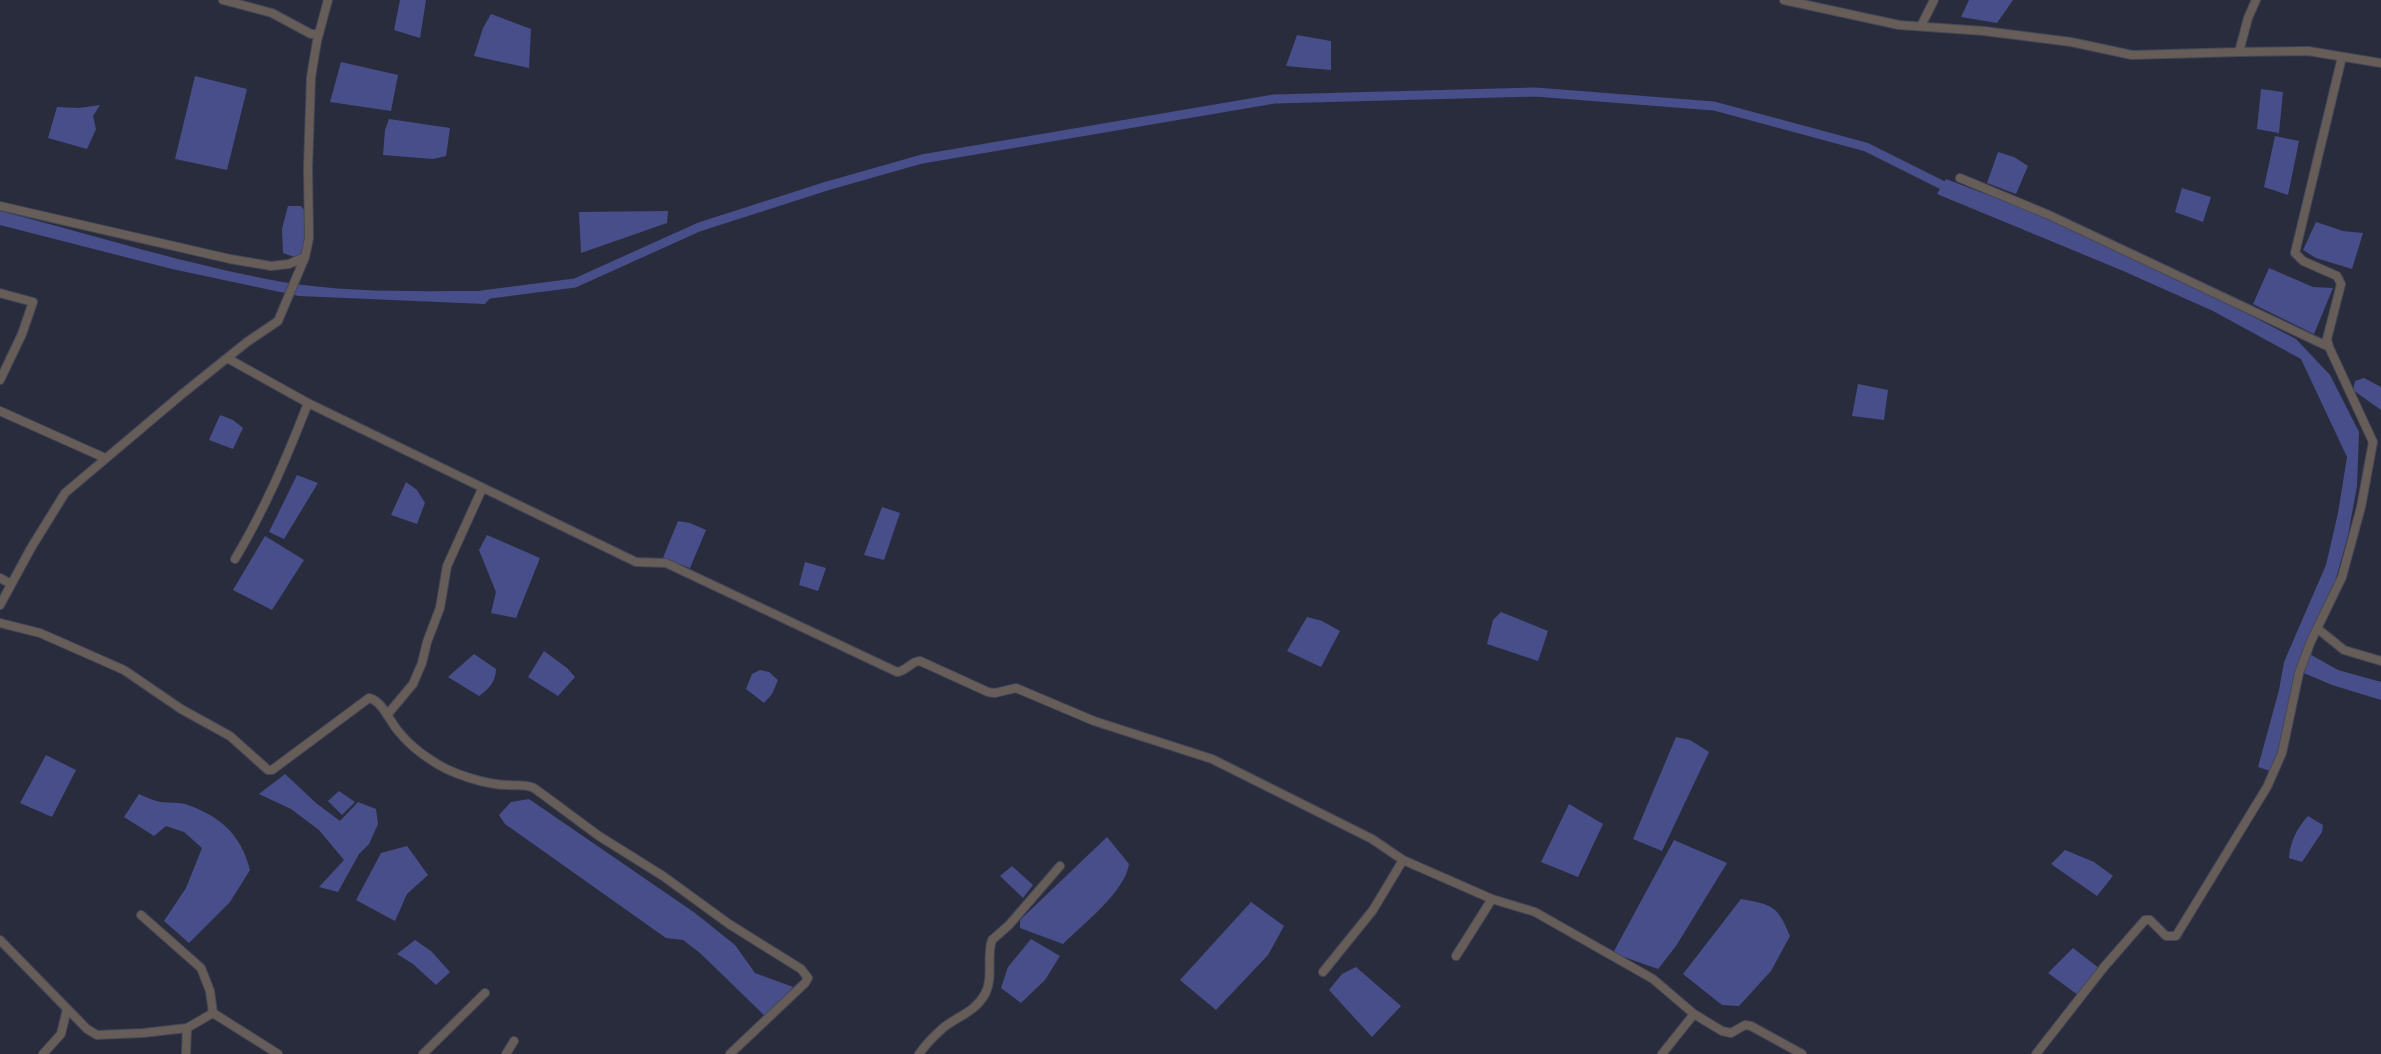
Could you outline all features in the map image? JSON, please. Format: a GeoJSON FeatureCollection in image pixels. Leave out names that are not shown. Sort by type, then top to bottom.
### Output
{"type":"FeatureCollection","features":[{"type":"Feature","properties":{"kind":"street"},"geometry":{"type":"LineString","coordinates":[[223,0],[272,13],[311,34],[319,34]]}},
{"type":"Feature","properties":{"kind":"street"},"geometry":{"type":"LineString","coordinates":[[0,605],[65,493],[247,342],[276,324],[290,296],[305,257],[309,238],[309,95],[313,59],[328,0]]}},
{"type":"Feature","properties":{"kind":"street"},"geometry":{"type":"LineString","coordinates":[[1784,0],[1880,21],[2042,38],[2132,55],[2308,51],[2381,63]]}},
{"type":"Feature","properties":{"kind":"street"},"geometry":{"type":"LineString","coordinates":[[1921,26],[1934,0]]}},
{"type":"Feature","properties":{"kind":"street"},"geometry":{"type":"LineString","coordinates":[[2239,52],[2248,18],[2256,0]]}},
{"type":"Feature","properties":{"kind":"street"},"geometry":{"type":"LineString","coordinates":[[2036,1054],[2104,967],[2145,920],[2150,920],[2166,936],[2176,936],[2267,787],[2282,753],[2300,673],[2311,642],[2342,577],[2377,443],[2329,347],[2327,339],[2342,284],[2337,276],[2299,259],[2295,253],[2342,57]]}},
{"type":"Feature","properties":{"kind":"street"},"geometry":{"type":"LineString","coordinates":[[1960,178],[2049,215],[2329,347]]}},
{"type":"Feature","properties":{"kind":"street"},"geometry":{"type":"LineString","coordinates":[[0,206],[230,259],[271,266],[289,264],[305,257]]}},
{"type":"Feature","properties":{"kind":"street"},"geometry":{"type":"LineString","coordinates":[[0,293],[33,302],[22,334],[0,380]]}},
{"type":"Feature","properties":{"kind":"street"},"geometry":{"type":"LineString","coordinates":[[228,358],[308,403],[384,438],[482,489],[636,562],[666,564],[897,672],[904,671],[914,662],[920,661],[988,692],[995,693],[1016,688],[1094,721],[1212,759],[1372,839],[1403,860],[1492,899],[1535,912],[1653,979],[1694,1014],[1722,1031],[1731,1033],[1746,1025],[1751,1026],[1802,1054]]}},
{"type":"Feature","properties":{"kind":"street"},"geometry":{"type":"LineString","coordinates":[[235,559],[258,522],[274,488],[308,403]]}},
{"type":"Feature","properties":{"kind":"street"},"geometry":{"type":"LineString","coordinates":[[0,411],[105,458]]}},
{"type":"Feature","properties":{"kind":"street"},"geometry":{"type":"LineString","coordinates":[[387,715],[413,684],[422,663],[440,608],[447,566],[482,489]]}},
{"type":"Feature","properties":{"kind":"street"},"geometry":{"type":"LineString","coordinates":[[0,578],[11,584]]}},
{"type":"Feature","properties":{"kind":"street"},"geometry":{"type":"LineString","coordinates":[[0,623],[40,633],[124,670],[181,710],[230,736],[268,770],[272,770],[288,759],[369,698],[373,699],[387,715],[398,732],[432,761],[474,779],[508,785],[522,784],[534,788],[599,836],[663,876],[729,924],[802,969],[808,978],[805,984],[730,1054]]}},
{"type":"Feature","properties":{"kind":"street"},"geometry":{"type":"LineString","coordinates":[[2318,630],[2344,650],[2381,661]]}},
{"type":"Feature","properties":{"kind":"street"},"geometry":{"type":"LineString","coordinates":[[1323,972],[1373,910],[1403,860]]}},
{"type":"Feature","properties":{"kind":"street"},"geometry":{"type":"LineString","coordinates":[[919,1054],[926,1044],[944,1027],[972,1010],[980,1002],[986,992],[989,980],[992,940],[1009,926],[1060,866]]}},
{"type":"Feature","properties":{"kind":"street"},"geometry":{"type":"LineString","coordinates":[[1456,956],[1492,899]]}},
{"type":"Feature","properties":{"kind":"street"},"geometry":{"type":"LineString","coordinates":[[141,915],[201,968],[210,991],[213,1013],[278,1054]]}},
{"type":"Feature","properties":{"kind":"street"},"geometry":{"type":"LineString","coordinates":[[0,940],[87,1029],[97,1035],[143,1033],[187,1028],[213,1013]]}},
{"type":"Feature","properties":{"kind":"street"},"geometry":{"type":"LineString","coordinates":[[423,1054],[485,993]]}},
{"type":"Feature","properties":{"kind":"street"},"geometry":{"type":"LineString","coordinates":[[43,1054],[61,1034],[67,1009]]}},
{"type":"Feature","properties":{"kind":"street"},"geometry":{"type":"LineString","coordinates":[[1662,1054],[1694,1014]]}},
{"type":"Feature","properties":{"kind":"street"},"geometry":{"type":"LineString","coordinates":[[186,1054],[187,1028]]}},
{"type":"Feature","properties":{"kind":"street"},"geometry":{"type":"LineString","coordinates":[[506,1054],[514,1040]]}},
{"type":"Feature","properties":{"kind":"water"},"geometry":{"type":"Polygon","coordinates":[[[400,0],[426,0],[420,38],[394,30],[400,0]]]}},
{"type":"Feature","properties":{"kind":"water"},"geometry":{"type":"Polygon","coordinates":[[[1969,0],[2013,0],[1997,23],[1961,17],[1969,0]]]}},
{"type":"Feature","properties":{"kind":"water"},"geometry":{"type":"Polygon","coordinates":[[[491,14],[531,29],[529,68],[474,56],[483,28],[491,14]]]}},
{"type":"Feature","properties":{"kind":"water"},"geometry":{"type":"Polygon","coordinates":[[[1297,35],[1331,41],[1331,70],[1286,66],[1297,35]]]}},
{"type":"Feature","properties":{"kind":"water"},"geometry":{"type":"Polygon","coordinates":[[[341,62],[398,75],[391,111],[330,102],[341,62]]]}},
{"type":"Feature","properties":{"kind":"water"},"geometry":{"type":"Polygon","coordinates":[[[195,76],[247,89],[227,170],[175,159],[195,76]]]}},
{"type":"Feature","properties":{"kind":"water"},"geometry":{"type":"Polygon","coordinates":[[[2261,89],[2283,92],[2279,133],[2257,129],[2261,89]]]}},
{"type":"Feature","properties":{"kind":"water"},"geometry":{"type":"Polygon","coordinates":[[[100,105],[93,116],[96,129],[87,149],[48,138],[57,107],[79,108],[100,105]]]}},
{"type":"Feature","properties":{"kind":"water"},"geometry":{"type":"Polygon","coordinates":[[[389,119],[450,128],[446,156],[433,159],[383,155],[385,130],[389,119]]]}},
{"type":"Feature","properties":{"kind":"water"},"geometry":{"type":"Polygon","coordinates":[[[2275,136],[2299,141],[2288,195],[2264,187],[2275,136]]]}},
{"type":"Feature","properties":{"kind":"water"},"geometry":{"type":"Polygon","coordinates":[[[1998,152],[2014,157],[2028,166],[2016,194],[1987,183],[1998,152]]]}},
{"type":"Feature","properties":{"kind":"water"},"geometry":{"type":"Polygon","coordinates":[[[1946,179],[2038,214],[2221,300],[2296,339],[2330,375],[2359,432],[2357,486],[2348,535],[2335,582],[2306,652],[2338,670],[2381,682],[2381,700],[2332,685],[2299,671],[2273,772],[2258,767],[2279,690],[2284,662],[2326,565],[2338,513],[2347,457],[2301,359],[2213,311],[2121,270],[1937,194],[1946,179]]]}},
{"type":"Feature","properties":{"kind":"water"},"geometry":{"type":"Polygon","coordinates":[[[2182,188],[2211,197],[2203,222],[2175,212],[2182,188]]]}},
{"type":"Feature","properties":{"kind":"water"},"geometry":{"type":"Polygon","coordinates":[[[288,206],[301,206],[304,210],[307,245],[297,258],[283,253],[282,229],[288,206]]]}},
{"type":"Feature","properties":{"kind":"water"},"geometry":{"type":"Polygon","coordinates":[[[0,211],[176,258],[283,282],[357,290],[483,291],[492,296],[485,304],[299,296],[172,269],[0,225],[0,211]]]}},
{"type":"Feature","properties":{"kind":"water"},"geometry":{"type":"Polygon","coordinates":[[[668,211],[667,223],[581,253],[579,212],[668,211]]]}},
{"type":"Feature","properties":{"kind":"water"},"geometry":{"type":"Polygon","coordinates":[[[2316,222],[2343,231],[2363,233],[2352,269],[2316,258],[2303,250],[2316,222]]]}},
{"type":"Feature","properties":{"kind":"water"},"geometry":{"type":"Polygon","coordinates":[[[2269,268],[2313,287],[2333,288],[2314,334],[2253,304],[2269,268]]]}},
{"type":"Feature","properties":{"kind":"water"},"geometry":{"type":"Polygon","coordinates":[[[2364,378],[2381,387],[2381,410],[2353,390],[2355,381],[2364,378]]]}},
{"type":"Feature","properties":{"kind":"water"},"geometry":{"type":"Polygon","coordinates":[[[1858,384],[1888,390],[1884,420],[1852,416],[1858,384]]]}},
{"type":"Feature","properties":{"kind":"water"},"geometry":{"type":"Polygon","coordinates":[[[220,415],[233,420],[243,428],[233,449],[209,440],[220,415]]]}},
{"type":"Feature","properties":{"kind":"water"},"geometry":{"type":"Polygon","coordinates":[[[297,475],[318,483],[284,539],[269,532],[297,475]]]}},
{"type":"Feature","properties":{"kind":"water"},"geometry":{"type":"Polygon","coordinates":[[[406,482],[417,490],[425,503],[417,524],[391,515],[406,482]]]}},
{"type":"Feature","properties":{"kind":"water"},"geometry":{"type":"Polygon","coordinates":[[[882,507],[900,513],[884,560],[864,555],[882,507]]]}},
{"type":"Feature","properties":{"kind":"water"},"geometry":{"type":"Polygon","coordinates":[[[678,521],[690,523],[706,530],[690,568],[663,558],[678,521]]]}},
{"type":"Feature","properties":{"kind":"water"},"geometry":{"type":"Polygon","coordinates":[[[487,535],[540,558],[516,618],[491,613],[496,592],[479,550],[487,535]]]}},
{"type":"Feature","properties":{"kind":"water"},"geometry":{"type":"Polygon","coordinates":[[[265,536],[304,560],[272,610],[233,590],[265,536]]]}},
{"type":"Feature","properties":{"kind":"water"},"geometry":{"type":"Polygon","coordinates":[[[805,562],[826,568],[818,591],[799,585],[805,562]]]}},
{"type":"Feature","properties":{"kind":"water"},"geometry":{"type":"Polygon","coordinates":[[[1501,612],[1548,631],[1538,661],[1487,644],[1493,620],[1501,612]]]}},
{"type":"Feature","properties":{"kind":"water"},"geometry":{"type":"Polygon","coordinates":[[[1307,617],[1322,621],[1340,631],[1321,667],[1287,651],[1307,617]]]}},
{"type":"Feature","properties":{"kind":"water"},"geometry":{"type":"Polygon","coordinates":[[[544,651],[567,668],[575,677],[558,696],[528,677],[544,651]]]}},
{"type":"Feature","properties":{"kind":"water"},"geometry":{"type":"Polygon","coordinates":[[[474,654],[496,669],[495,677],[491,684],[479,696],[448,677],[474,654]]]}},
{"type":"Feature","properties":{"kind":"water"},"geometry":{"type":"Polygon","coordinates":[[[760,670],[769,672],[778,680],[772,694],[764,703],[746,689],[752,674],[760,670]]]}},
{"type":"Feature","properties":{"kind":"water"},"geometry":{"type":"Polygon","coordinates":[[[1676,737],[1690,740],[1709,752],[1662,851],[1633,839],[1676,737]]]}},
{"type":"Feature","properties":{"kind":"water"},"geometry":{"type":"Polygon","coordinates":[[[46,755],[76,770],[52,817],[20,803],[46,755]]]}},
{"type":"Feature","properties":{"kind":"water"},"geometry":{"type":"Polygon","coordinates":[[[285,774],[316,803],[340,821],[358,802],[376,809],[378,824],[369,844],[359,854],[338,892],[319,887],[344,860],[319,830],[291,809],[259,794],[285,774]]]}},
{"type":"Feature","properties":{"kind":"water"},"geometry":{"type":"Polygon","coordinates":[[[339,791],[355,802],[342,815],[328,801],[339,791]]]}},
{"type":"Feature","properties":{"kind":"water"},"geometry":{"type":"Polygon","coordinates":[[[139,794],[158,801],[185,804],[209,814],[235,836],[246,857],[250,870],[230,902],[189,943],[164,921],[186,888],[202,848],[184,832],[166,826],[154,836],[124,817],[139,794]]]}},
{"type":"Feature","properties":{"kind":"water"},"geometry":{"type":"Polygon","coordinates":[[[529,799],[695,913],[735,945],[755,973],[793,987],[766,1017],[700,953],[683,940],[666,938],[505,824],[499,815],[511,802],[529,799]]]}},
{"type":"Feature","properties":{"kind":"water"},"geometry":{"type":"Polygon","coordinates":[[[1569,804],[1603,824],[1578,877],[1541,862],[1569,804]]]}},
{"type":"Feature","properties":{"kind":"water"},"geometry":{"type":"Polygon","coordinates":[[[2308,816],[2323,825],[2322,832],[2302,862],[2289,858],[2295,836],[2308,816]]]}},
{"type":"Feature","properties":{"kind":"water"},"geometry":{"type":"Polygon","coordinates":[[[1107,837],[1129,864],[1120,886],[1102,907],[1063,944],[1020,928],[1020,920],[1107,837]]]}},
{"type":"Feature","properties":{"kind":"water"},"geometry":{"type":"Polygon","coordinates":[[[1674,840],[1727,863],[1676,946],[1658,969],[1613,953],[1674,840]]]}},
{"type":"Feature","properties":{"kind":"water"},"geometry":{"type":"Polygon","coordinates":[[[407,846],[428,875],[407,894],[395,921],[356,900],[381,853],[407,846]]]}},
{"type":"Feature","properties":{"kind":"water"},"geometry":{"type":"Polygon","coordinates":[[[2065,850],[2094,862],[2113,876],[2097,896],[2051,864],[2065,850]]]}},
{"type":"Feature","properties":{"kind":"water"},"geometry":{"type":"Polygon","coordinates":[[[1012,866],[1033,885],[1023,898],[1000,876],[1012,866]]]}},
{"type":"Feature","properties":{"kind":"water"},"geometry":{"type":"Polygon","coordinates":[[[1741,899],[1773,908],[1781,918],[1790,936],[1771,971],[1739,1006],[1722,1005],[1683,974],[1741,899]]]}},
{"type":"Feature","properties":{"kind":"water"},"geometry":{"type":"Polygon","coordinates":[[[1251,902],[1284,926],[1268,955],[1216,1010],[1180,980],[1251,902]]]}},
{"type":"Feature","properties":{"kind":"water"},"geometry":{"type":"Polygon","coordinates":[[[1031,939],[1060,956],[1045,980],[1021,1003],[1001,988],[1008,967],[1031,939]]]}},
{"type":"Feature","properties":{"kind":"water"},"geometry":{"type":"Polygon","coordinates":[[[415,940],[431,951],[450,972],[436,985],[413,964],[397,954],[415,940]]]}},
{"type":"Feature","properties":{"kind":"water"},"geometry":{"type":"Polygon","coordinates":[[[2073,948],[2100,969],[2078,995],[2048,973],[2073,948]]]}},
{"type":"Feature","properties":{"kind":"water"},"geometry":{"type":"Polygon","coordinates":[[[1356,967],[1401,1006],[1372,1037],[1329,990],[1342,974],[1356,967]]]}},
{"type":"Feature","properties":{"kind":"waterway"},"geometry":{"type":"LineString","coordinates":[[482,295],[575,283],[699,227],[827,186],[922,159],[1274,99],[1535,92],[1714,106],[1866,147],[1952,190]]}}]}
